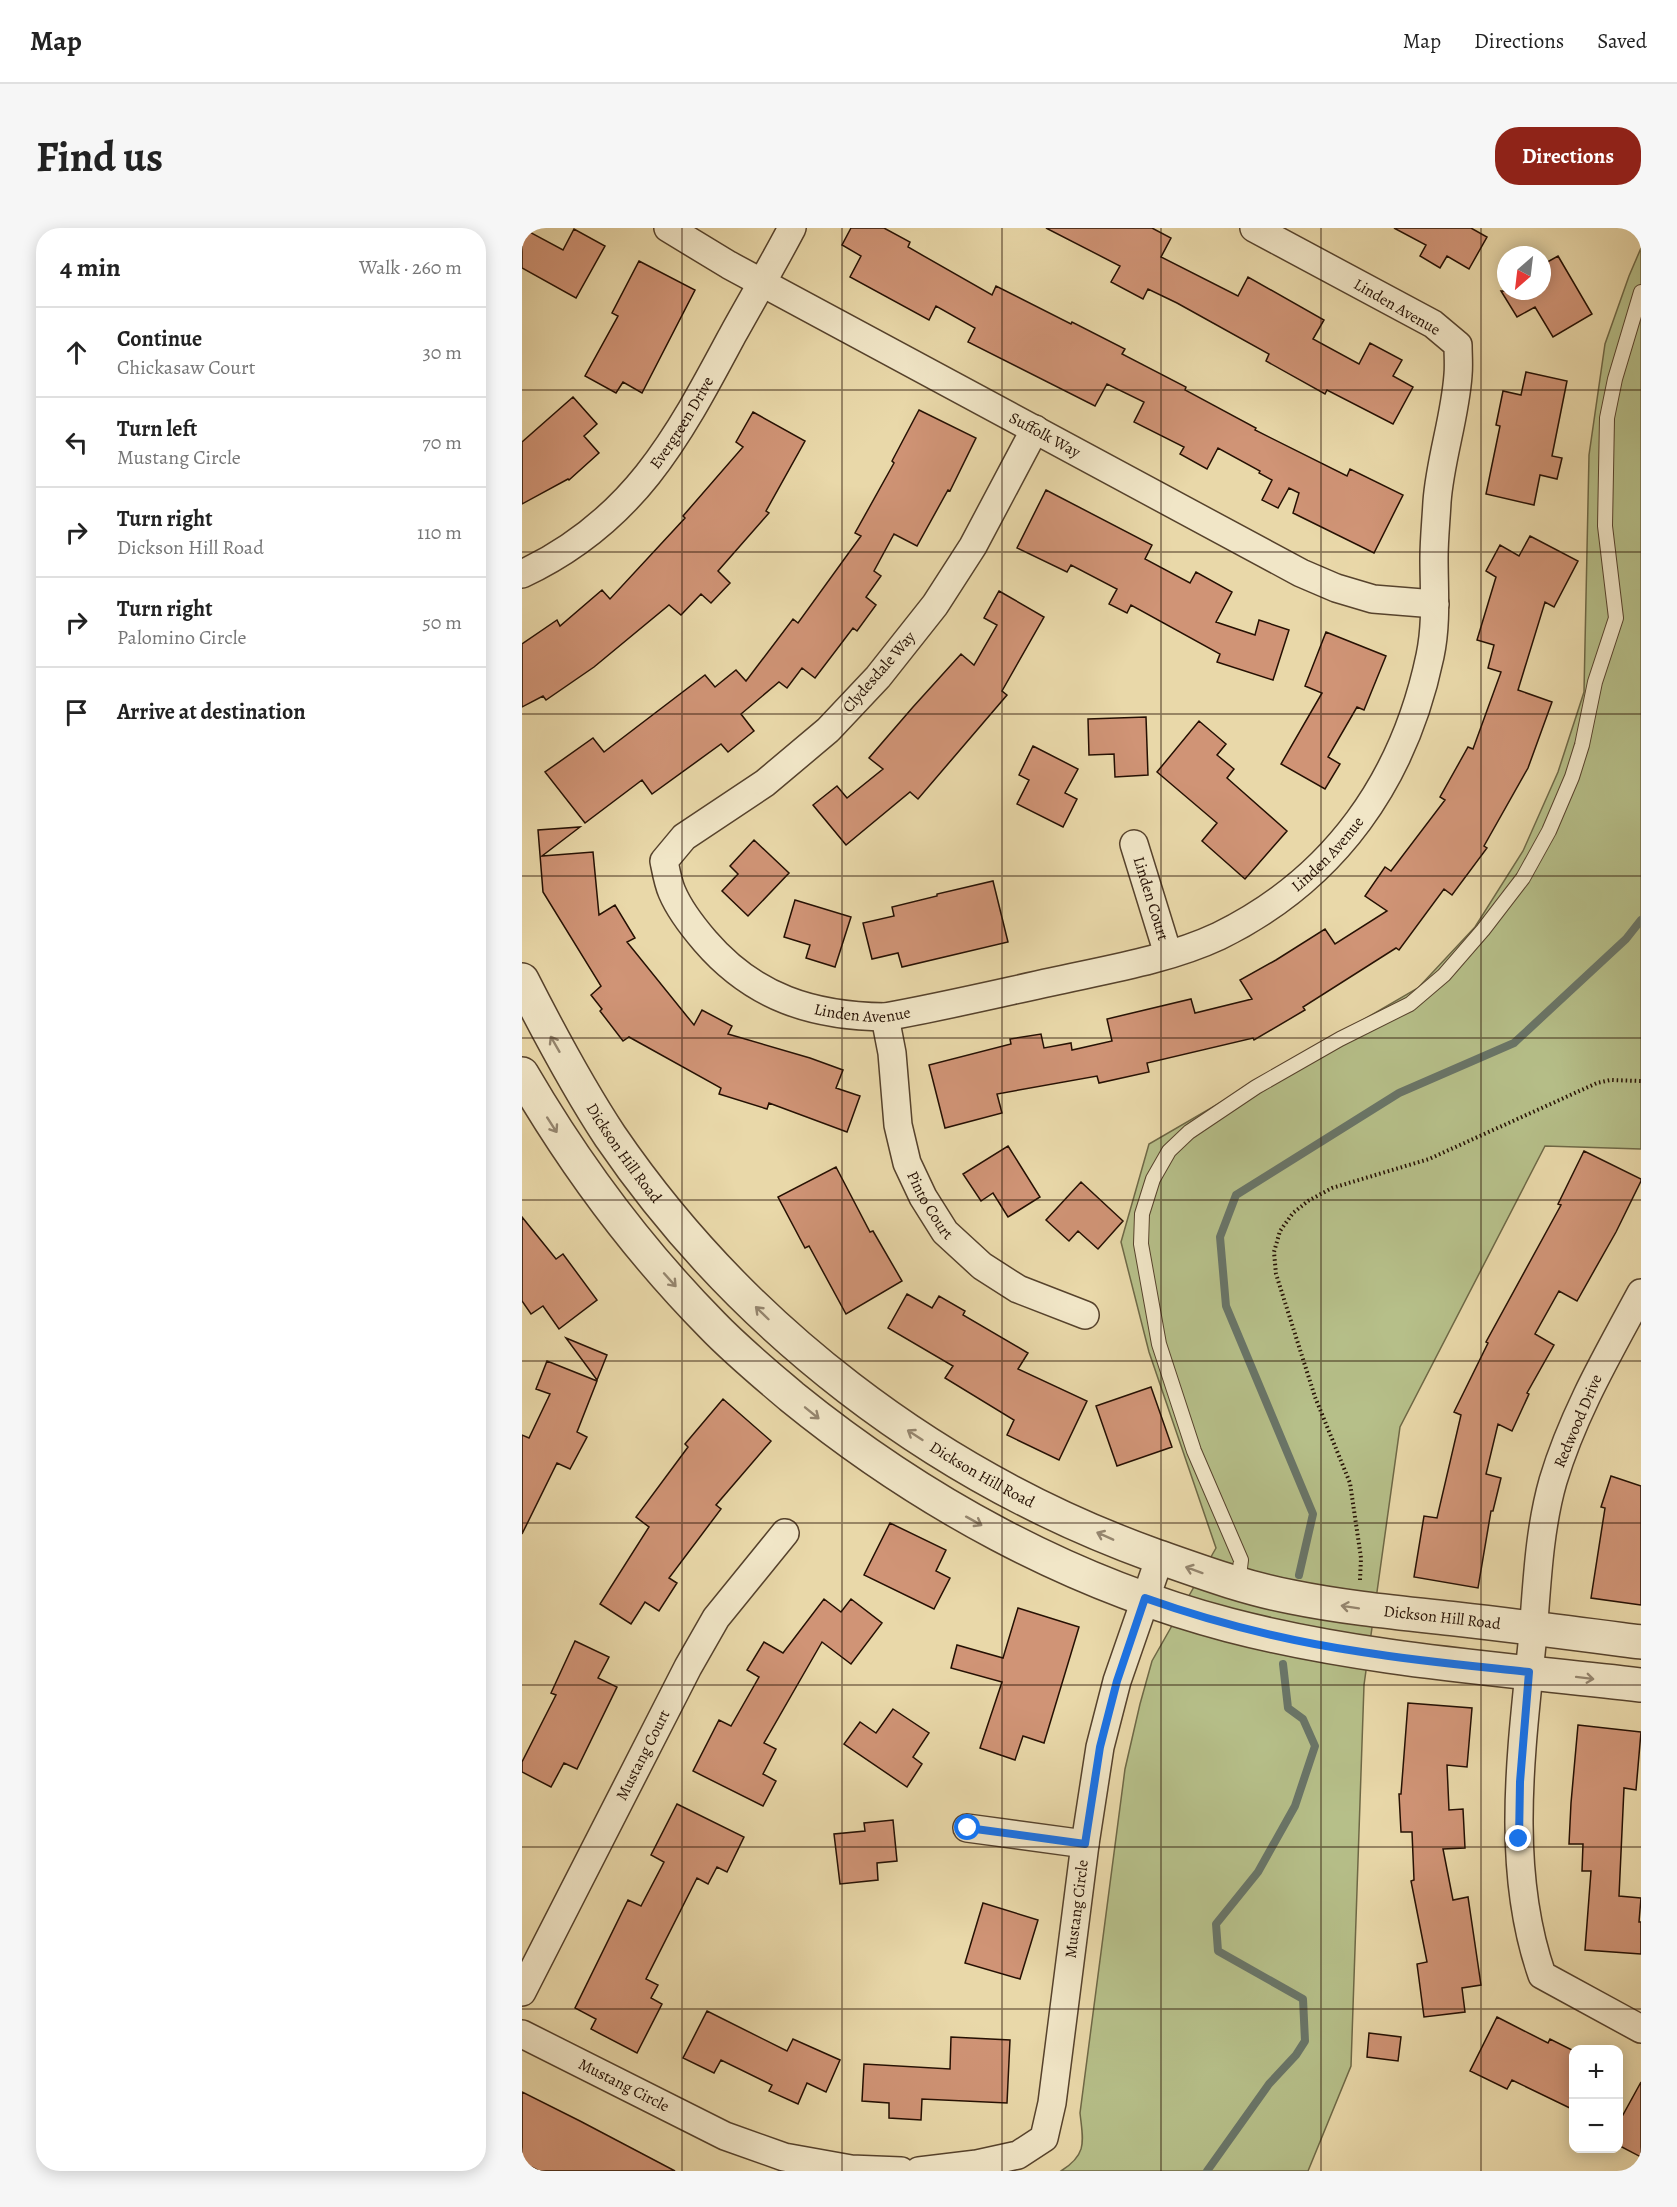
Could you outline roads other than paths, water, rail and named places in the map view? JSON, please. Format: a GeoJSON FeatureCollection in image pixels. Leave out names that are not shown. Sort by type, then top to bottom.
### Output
{"type":"FeatureCollection","features":[{"type":"Feature","properties":{"kind":"street","name":"Suffolk Way"},"geometry":{"type":"LineString","coordinates":[[668,228],[762,283],[1318,581],[1373,599],[1436,604]]}},
{"type":"Feature","properties":{"kind":"street","name":"Evergreen Drive"},"geometry":{"type":"LineString","coordinates":[[522,574],[538,567],[592,532],[636,491],[669,448],[690,415],[792,228]]}},
{"type":"Feature","properties":{"kind":"street","name":"Linden Avenue"},"geometry":{"type":"LineString","coordinates":[[663,861],[672,892],[689,923],[737,972],[763,990],[809,1008],[851,1016],[885,1017],[1116,968],[1168,954],[1217,937],[1260,913],[1298,885],[1330,854],[1360,820],[1390,774],[1416,713],[1431,653],[1436,604],[1434,557],[1438,495],[1458,376],[1458,345],[1433,324],[1254,228]]}},
{"type":"Feature","properties":{"kind":"street","name":"Clydesdale Way"},"geometry":{"type":"LineString","coordinates":[[663,861],[684,837],[765,783],[828,730],[878,677],[934,605],[973,546],[1035,429]]}},
{"type":"Feature","properties":{"kind":"street","name":"Linden Court"},"geometry":{"type":"LineString","coordinates":[[1134,844],[1168,954]]}},
{"type":"Feature","properties":{"kind":"street","name":"Dickson Hill Road"},"geometry":{"type":"LineString","coordinates":[[522,980],[548,1033],[611,1136],[646,1184],[697,1246],[787,1337],[846,1386],[951,1458],[1009,1491],[1117,1542],[1238,1584],[1291,1597],[1357,1608],[1641,1641]]}},
{"type":"Feature","properties":{"kind":"street","name":"Pinto Court"},"geometry":{"type":"LineString","coordinates":[[885,1017],[892,1053],[898,1125],[908,1163],[923,1197],[945,1232],[982,1266],[1018,1289],[1085,1315]]}},
{"type":"Feature","properties":{"kind":"street"},"geometry":{"type":"LineString","coordinates":[[522,1074],[570,1152],[611,1209],[690,1302],[756,1367],[862,1451],[930,1496],[988,1529],[1047,1558],[1145,1598],[1185,1612],[1281,1637],[1362,1653],[1641,1685]]}},
{"type":"Feature","properties":{"kind":"street","name":"Redwood Drive"},"geometry":{"type":"LineString","coordinates":[[1641,1293],[1585,1398],[1568,1435],[1552,1484],[1543,1536],[1529,1672],[1520,1782],[1519,1839],[1523,1889],[1534,1951],[1542,1975],[1641,2029]]}},
{"type":"Feature","properties":{"kind":"street","name":"Mustang Court"},"geometry":{"type":"LineString","coordinates":[[522,1992],[693,1657],[716,1618],[785,1533]]}},
{"type":"Feature","properties":{"kind":"street","name":"Mustang Circle"},"geometry":{"type":"LineString","coordinates":[[920,2171],[977,2164],[1018,2155],[1044,2138],[1052,2103],[1085,1844],[1100,1747],[1117,1681],[1160,1557]]}},
{"type":"Feature","properties":{"kind":"street"},"geometry":{"type":"LineString","coordinates":[[968,1828],[1085,1844]]}},
{"type":"Feature","properties":{"kind":"street","name":"Mustang Circle"},"geometry":{"type":"LineString","coordinates":[[522,2034],[725,2136],[784,2157],[851,2169],[901,2171]]}},
{"type":"Feature","properties":{"kind":"lane"},"geometry":{"type":"LineString","coordinates":[[1238,1584],[1241,1560],[1194,1451],[1159,1344],[1141,1244],[1142,1214],[1153,1179],[1169,1151],[1189,1132],[1256,1087],[1340,1039],[1410,1004],[1444,975],[1483,930],[1523,878],[1549,831],[1572,777],[1582,745],[1595,682],[1616,618],[1605,526],[1607,417],[1615,379],[1641,292]]}},
{"type":"Feature","properties":{"kind":"waterway"},"geometry":{"type":"LineString","coordinates":[[1299,1575],[1313,1514],[1226,1306],[1220,1237],[1236,1195],[1399,1093],[1514,1043],[1626,939],[1641,920]]}},
{"type":"Feature","properties":{"kind":"waterway"},"geometry":{"type":"LineString","coordinates":[[1207,2171],[1269,2084],[1296,2055],[1305,2041],[1303,1999],[1218,1951],[1216,1924],[1258,1872],[1295,1806],[1315,1746],[1303,1719],[1288,1708],[1283,1664]]}}]}
